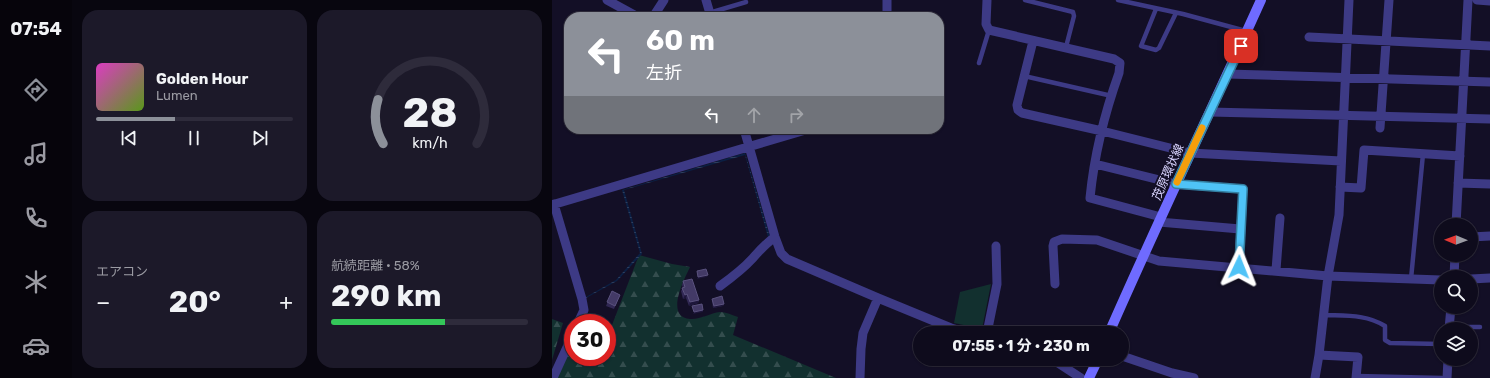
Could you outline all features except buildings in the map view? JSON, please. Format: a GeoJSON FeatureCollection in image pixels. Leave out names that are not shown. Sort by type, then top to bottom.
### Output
{"type":"FeatureCollection","features":[{"type":"Feature","properties":{"kind":"main road","name":"茂原環状線"},"geometry":{"type":"LineString","coordinates":[[1112,326],[1143,255],[1261,0]]}},
{"type":"Feature","properties":{"kind":"main road"},"geometry":{"type":"LineString","coordinates":[[1089,378],[1095,366]]}},
{"type":"Feature","properties":{"kind":"street"},"geometry":{"type":"LineString","coordinates":[[607,0],[629,12]]}},
{"type":"Feature","properties":{"kind":"street"},"geometry":{"type":"LineString","coordinates":[[656,12],[664,0]]}},
{"type":"Feature","properties":{"kind":"street"},"geometry":{"type":"LineString","coordinates":[[706,0],[709,12]]}},
{"type":"Feature","properties":{"kind":"street"},"geometry":{"type":"LineString","coordinates":[[887,12],[888,0]]}},
{"type":"Feature","properties":{"kind":"street"},"geometry":{"type":"LineString","coordinates":[[986,0],[986,24],[989,30],[1114,59],[1120,64],[1119,73],[1102,131],[1090,198],[1160,220],[1240,229]]}},
{"type":"Feature","properties":{"kind":"street"},"geometry":{"type":"LineString","coordinates":[[1315,378],[1328,276],[1339,215],[1350,0]]}},
{"type":"Feature","properties":{"kind":"street"},"geometry":{"type":"LineString","coordinates":[[1380,128],[1389,0]]}},
{"type":"Feature","properties":{"kind":"street"},"geometry":{"type":"LineString","coordinates":[[1456,218],[1468,0]]}},
{"type":"Feature","properties":{"kind":"street"},"geometry":{"type":"LineString","coordinates":[[1477,0],[1490,1]]}},
{"type":"Feature","properties":{"kind":"street"},"geometry":{"type":"LineString","coordinates":[[1309,37],[1490,46]]}},
{"type":"Feature","properties":{"kind":"street"},"geometry":{"type":"LineString","coordinates":[[1033,41],[1017,105],[1018,110],[1022,114],[1102,131],[1190,153],[1342,161]]}},
{"type":"Feature","properties":{"kind":"street"},"geometry":{"type":"LineString","coordinates":[[1227,74],[1490,82]]}},
{"type":"Feature","properties":{"kind":"street"},"geometry":{"type":"LineString","coordinates":[[1210,112],[1490,119]]}},
{"type":"Feature","properties":{"kind":"street"},"geometry":{"type":"LineString","coordinates":[[745,134],[775,237],[781,253],[787,259],[946,326]]}},
{"type":"Feature","properties":{"kind":"street"},"geometry":{"type":"LineString","coordinates":[[582,314],[584,310],[582,299],[553,205],[792,134]]}},
{"type":"Feature","properties":{"kind":"street"},"geometry":{"type":"LineString","coordinates":[[1340,187],[1361,188],[1364,150],[1460,156]]}},
{"type":"Feature","properties":{"kind":"street"},"geometry":{"type":"LineString","coordinates":[[1095,164],[1176,184],[1243,189],[1239,267]]}},
{"type":"Feature","properties":{"kind":"street"},"geometry":{"type":"LineString","coordinates":[[1458,183],[1490,184]]}},
{"type":"Feature","properties":{"kind":"street"},"geometry":{"type":"LineString","coordinates":[[1276,270],[1280,218]]}},
{"type":"Feature","properties":{"kind":"street"},"geometry":{"type":"LineString","coordinates":[[1478,237],[1490,236]]}},
{"type":"Feature","properties":{"kind":"street"},"geometry":{"type":"LineString","coordinates":[[720,286],[747,264],[760,249],[775,237]]}},
{"type":"Feature","properties":{"kind":"street"},"geometry":{"type":"LineString","coordinates":[[1055,284],[1052,246],[1054,242],[1058,240],[1097,240],[1159,261],[1276,270],[1328,276],[1434,280]]}},
{"type":"Feature","properties":{"kind":"street"},"geometry":{"type":"LineString","coordinates":[[988,326],[996,284],[996,246]]}},
{"type":"Feature","properties":{"kind":"street"},"geometry":{"type":"LineString","coordinates":[[1478,279],[1490,278]]}},
{"type":"Feature","properties":{"kind":"street"},"geometry":{"type":"LineString","coordinates":[[860,378],[863,333],[878,298]]}},
{"type":"Feature","properties":{"kind":"street"},"geometry":{"type":"LineString","coordinates":[[553,378],[564,354]]}},
{"type":"Feature","properties":{"kind":"street"},"geometry":{"type":"LineString","coordinates":[[1319,355],[1358,357],[1357,377]]}},
{"type":"Feature","properties":{"kind":"street"},"geometry":{"type":"LineString","coordinates":[[1129,358],[1172,373],[1194,378]]}},
{"type":"Feature","properties":{"kind":"street"},"geometry":{"type":"LineString","coordinates":[[1062,366],[1080,378]]}},
{"type":"Feature","properties":{"kind":"street"},"geometry":{"type":"LineString","coordinates":[[1447,378],[1448,366]]}},
{"type":"Feature","properties":{"kind":"lane"},"geometry":{"type":"LineString","coordinates":[[1025,0],[1072,12],[1074,16],[1066,47]]}},
{"type":"Feature","properties":{"kind":"lane"},"geometry":{"type":"LineString","coordinates":[[1118,0],[1247,31]]}},
{"type":"Feature","properties":{"kind":"lane"},"geometry":{"type":"LineString","coordinates":[[718,12],[746,2]]}},
{"type":"Feature","properties":{"kind":"lane"},"geometry":{"type":"LineString","coordinates":[[1156,9],[1141,46],[1156,50],[1159,48],[1176,13]]}},
{"type":"Feature","properties":{"kind":"lane"},"geometry":{"type":"LineString","coordinates":[[980,63],[989,30]]}},
{"type":"Feature","properties":{"kind":"lane"},"geometry":{"type":"LineString","coordinates":[[1024,76],[1112,96]]}},
{"type":"Feature","properties":{"kind":"lane"},"geometry":{"type":"LineString","coordinates":[[1411,279],[1423,154]]}},
{"type":"Feature","properties":{"kind":"lane"},"geometry":{"type":"LineString","coordinates":[[1323,315],[1364,317],[1375,320],[1385,326],[1385,340],[1390,343],[1434,344]]}},
{"type":"Feature","properties":{"kind":"lane"},"geometry":{"type":"LineString","coordinates":[[1357,377],[1442,378]]}},
{"type":"Feature","properties":{"kind":"green space"},"geometry":{"type":"Polygon","coordinates":[[[639,255],[672,264],[690,267],[678,296],[678,312],[682,317],[694,319],[720,312],[738,317],[733,335],[836,378],[554,378],[563,353],[564,366],[616,366],[616,315],[639,255]]]}},
{"type":"Feature","properties":{"kind":"green space"},"geometry":{"type":"Polygon","coordinates":[[[991,284],[983,326],[968,326],[954,323],[960,292],[991,284]]]}},
{"type":"Feature","properties":{"kind":"green space"},"geometry":{"type":"Polygon","coordinates":[[[552,319],[563,323],[552,360],[552,319]]]}},
{"type":"Feature","properties":{"kind":"water"},"geometry":{"type":"Polygon","coordinates":[[[745,153],[770,237],[768,237],[745,155],[624,190],[642,254],[617,281],[586,298],[616,280],[640,253],[622,190],[745,153]]]}},
{"type":"Feature","properties":{"kind":"slow traffic"},"geometry":{"type":"LineString","coordinates":[[1177,182],[1202,128]]}},
{"type":"Feature","properties":{"kind":"route"},"geometry":{"type":"LineString","coordinates":[[1239,267],[1243,189],[1176,184],[1241,46]]}}]}
